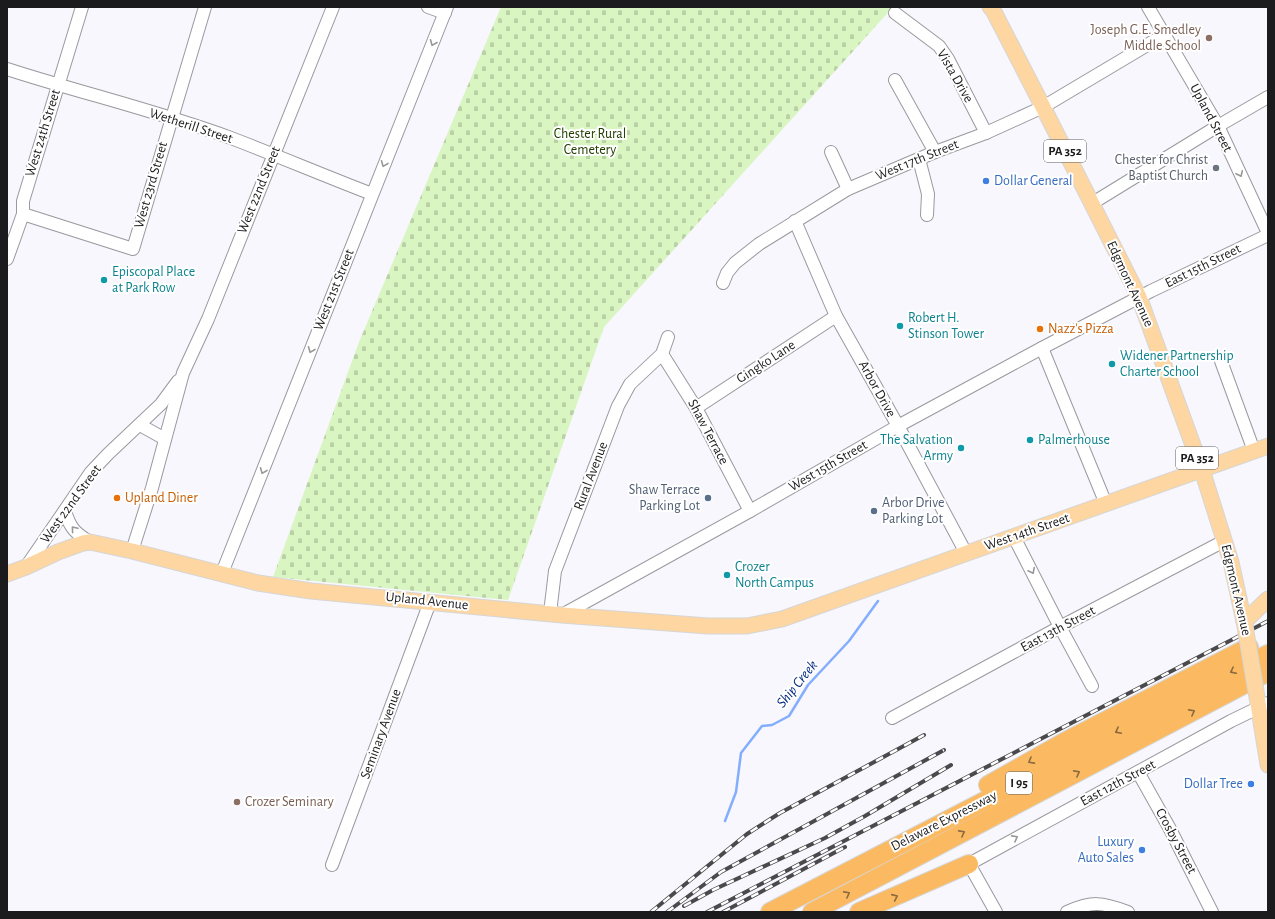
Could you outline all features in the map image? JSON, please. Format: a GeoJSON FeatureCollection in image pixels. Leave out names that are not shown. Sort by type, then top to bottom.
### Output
{"type":"FeatureCollection","features":[{"type":"Feature","properties":{"kind":"highway"},"geometry":{"type":"LineString","coordinates":[[765,912],[815,878],[1003,777],[1064,742],[1249,647]]}},
{"type":"Feature","properties":{"kind":"highway","name":"Delaware Expressway"},"geometry":{"type":"LineString","coordinates":[[770,912],[1268,654]]}},
{"type":"Feature","properties":{"kind":"highway","name":"Delaware Expressway"},"geometry":{"type":"LineString","coordinates":[[812,912],[1268,672]]}},
{"type":"Feature","properties":{"kind":"highway"},"geometry":{"type":"LineString","coordinates":[[859,912],[969,864]]}},
{"type":"Feature","properties":{"kind":"main road","name":"Edgmont Avenue"},"geometry":{"type":"LineString","coordinates":[[994,8],[1139,297],[1202,470],[1231,562],[1249,647],[1256,691],[1263,705],[1268,765]]}},
{"type":"Feature","properties":{"kind":"main road","name":"West 14th Street"},"geometry":{"type":"LineString","coordinates":[[853,594],[1261,448]]}},
{"type":"Feature","properties":{"kind":"main road","name":"Upland Avenue"},"geometry":{"type":"LineString","coordinates":[[7,574],[26,568],[58,552],[90,542],[132,550],[258,583],[289,588],[556,614],[708,626],[747,626],[782,619],[853,594]]}},
{"type":"Feature","properties":{"kind":"main road"},"geometry":{"type":"LineString","coordinates":[[1244,624],[1268,599]]}},
{"type":"Feature","properties":{"kind":"street","name":"West 24th Street"},"geometry":{"type":"LineString","coordinates":[[7,259],[23,214],[23,201],[82,7]]}},
{"type":"Feature","properties":{"kind":"street","name":"West 23rd Street"},"geometry":{"type":"LineString","coordinates":[[23,214],[133,249],[205,7]]}},
{"type":"Feature","properties":{"kind":"street","name":"West 22nd Street"},"geometry":{"type":"LineString","coordinates":[[132,550],[152,488],[183,373],[208,319],[332,7]]}},
{"type":"Feature","properties":{"kind":"street"},"geometry":{"type":"LineString","coordinates":[[428,7],[446,10]]}},
{"type":"Feature","properties":{"kind":"street","name":"Upland Street"},"geometry":{"type":"LineString","coordinates":[[1148,7],[1218,126],[1268,234]]}},
{"type":"Feature","properties":{"kind":"street","name":"West 21st Street"},"geometry":{"type":"LineString","coordinates":[[222,573],[446,10]]}},
{"type":"Feature","properties":{"kind":"street","name":"Vista Drive"},"geometry":{"type":"LineString","coordinates":[[895,13],[939,46],[948,59],[986,133]]}},
{"type":"Feature","properties":{"kind":"street","name":"West 17th Street"},"geometry":{"type":"LineString","coordinates":[[723,283],[727,273],[735,263],[759,244],[848,189],[935,152],[986,133],[1044,107],[1164,35]]}},
{"type":"Feature","properties":{"kind":"street","name":"Wetherill Street"},"geometry":{"type":"LineString","coordinates":[[7,69],[171,118],[231,138],[372,194]]}},
{"type":"Feature","properties":{"kind":"street"},"geometry":{"type":"LineString","coordinates":[[896,80],[935,152]]}},
{"type":"Feature","properties":{"kind":"street"},"geometry":{"type":"LineString","coordinates":[[1091,204],[1268,97]]}},
{"type":"Feature","properties":{"kind":"street"},"geometry":{"type":"LineString","coordinates":[[831,152],[848,189]]}},
{"type":"Feature","properties":{"kind":"street"},"geometry":{"type":"LineString","coordinates":[[919,159],[928,194],[926,215]]}},
{"type":"Feature","properties":{"kind":"street","name":"Arbor Drive"},"geometry":{"type":"LineString","coordinates":[[795,221],[836,316],[898,426],[966,553]]}},
{"type":"Feature","properties":{"kind":"street","name":"East 15th Street"},"geometry":{"type":"LineString","coordinates":[[1139,297],[1268,234]]}},
{"type":"Feature","properties":{"kind":"street","name":"West 15th Street"},"geometry":{"type":"LineString","coordinates":[[556,614],[750,511],[898,426],[1139,297]]}},
{"type":"Feature","properties":{"kind":"street","name":"Gingko Lane"},"geometry":{"type":"LineString","coordinates":[[696,408],[836,316]]}},
{"type":"Feature","properties":{"kind":"street"},"geometry":{"type":"LineString","coordinates":[[662,354],[668,337]]}},
{"type":"Feature","properties":{"kind":"street"},"geometry":{"type":"LineString","coordinates":[[1042,348],[1106,504]]}},
{"type":"Feature","properties":{"kind":"street","name":"Shaw Terrace"},"geometry":{"type":"LineString","coordinates":[[662,354],[696,408],[750,511]]}},
{"type":"Feature","properties":{"kind":"street","name":"Rural Avenue"},"geometry":{"type":"LineString","coordinates":[[556,614],[555,571],[618,406],[630,384],[662,354]]}},
{"type":"Feature","properties":{"kind":"street"},"geometry":{"type":"LineString","coordinates":[[1221,361],[1261,448]]}},
{"type":"Feature","properties":{"kind":"street","name":"West 22nd Street"},"geometry":{"type":"LineString","coordinates":[[26,568],[91,472],[161,404],[183,373]]}},
{"type":"Feature","properties":{"kind":"street"},"geometry":{"type":"LineString","coordinates":[[140,425],[165,439]]}},
{"type":"Feature","properties":{"kind":"street"},"geometry":{"type":"LineString","coordinates":[[65,511],[69,523],[76,534],[90,542]]}},
{"type":"Feature","properties":{"kind":"street"},"geometry":{"type":"LineString","coordinates":[[1014,537],[1092,686]]}},
{"type":"Feature","properties":{"kind":"street","name":"East 13th Street"},"geometry":{"type":"LineString","coordinates":[[892,718],[1060,627],[1224,541]]}},
{"type":"Feature","properties":{"kind":"street","name":"Seminary Avenue"},"geometry":{"type":"LineString","coordinates":[[332,866],[430,602]]}},
{"type":"Feature","properties":{"kind":"street","name":"East 12th Street"},"geometry":{"type":"LineString","coordinates":[[969,864],[1263,705]]}},
{"type":"Feature","properties":{"kind":"street","name":"Crosby Street"},"geometry":{"type":"LineString","coordinates":[[1138,772],[1170,829],[1212,912]]}},
{"type":"Feature","properties":{"kind":"street"},"geometry":{"type":"LineString","coordinates":[[969,864],[996,912]]}},
{"type":"Feature","properties":{"kind":"street"},"geometry":{"type":"LineString","coordinates":[[1067,912],[1099,903],[1128,912]]}},
{"type":"Feature","properties":{"kind":"green space","name":"Chester Rural Cemetery"},"geometry":{"type":"Polygon","coordinates":[[[501,7],[893,7],[604,327],[508,600],[273,577],[359,342],[501,7]]]}},
{"type":"Feature","properties":{"kind":"waterway","name":"Ship Creek"},"geometry":{"type":"LineString","coordinates":[[725,821],[736,792],[741,753],[762,726],[772,725],[789,716],[808,685],[849,641],[878,601]]}},
{"type":"Feature","properties":{"kind":"railway"},"geometry":{"type":"LineString","coordinates":[[707,912],[1268,621]]}},
{"type":"Feature","properties":{"kind":"railway"},"geometry":{"type":"LineString","coordinates":[[651,912],[747,834],[780,813],[924,735]]}},
{"type":"Feature","properties":{"kind":"railway"},"geometry":{"type":"LineString","coordinates":[[667,912],[721,872],[944,750]]}},
{"type":"Feature","properties":{"kind":"railway"},"geometry":{"type":"LineString","coordinates":[[684,906],[713,890],[825,838],[951,765]]}},
{"type":"Feature","properties":{"kind":"railway"},"geometry":{"type":"LineString","coordinates":[[723,912],[845,847]]}},
{"type":"Feature","properties":{"kind":"place","name":"Joseph G.E. Smedley Middle School"},"geometry":{"type":"Point","coordinates":[1209,38]}},
{"type":"Feature","properties":{"kind":"place","name":"Chester for Christ Baptist Church"},"geometry":{"type":"Point","coordinates":[1216,168]}},
{"type":"Feature","properties":{"kind":"place","name":"Dollar General"},"geometry":{"type":"Point","coordinates":[986,181]}},
{"type":"Feature","properties":{"kind":"place","name":"Episcopal Place at Park Row"},"geometry":{"type":"Point","coordinates":[104,280]}},
{"type":"Feature","properties":{"kind":"place","name":"Robert H. Stinson Tower"},"geometry":{"type":"Point","coordinates":[900,326]}},
{"type":"Feature","properties":{"kind":"place","name":"Nazz's Pizza"},"geometry":{"type":"Point","coordinates":[1040,329]}},
{"type":"Feature","properties":{"kind":"place","name":"Widener Partnership Charter School"},"geometry":{"type":"Point","coordinates":[1112,364]}},
{"type":"Feature","properties":{"kind":"place","name":"Palmerhouse"},"geometry":{"type":"Point","coordinates":[1030,440]}},
{"type":"Feature","properties":{"kind":"place","name":"The Salvation Army"},"geometry":{"type":"Point","coordinates":[961,448]}},
{"type":"Feature","properties":{"kind":"place","name":"Upland Diner"},"geometry":{"type":"Point","coordinates":[117,498]}},
{"type":"Feature","properties":{"kind":"place","name":"Shaw Terrace Parking Lot"},"geometry":{"type":"Point","coordinates":[708,498]}},
{"type":"Feature","properties":{"kind":"place","name":"Arbor Drive Parking Lot"},"geometry":{"type":"Point","coordinates":[874,511]}},
{"type":"Feature","properties":{"kind":"place","name":"Crozer North Campus"},"geometry":{"type":"Point","coordinates":[727,575]}},
{"type":"Feature","properties":{"kind":"place","name":"Dollar Tree"},"geometry":{"type":"Point","coordinates":[1251,784]}},
{"type":"Feature","properties":{"kind":"place","name":"Crozer Seminary"},"geometry":{"type":"Point","coordinates":[237,802]}},
{"type":"Feature","properties":{"kind":"place","name":"Luxury Auto Sales"},"geometry":{"type":"Point","coordinates":[1142,850]}}]}
